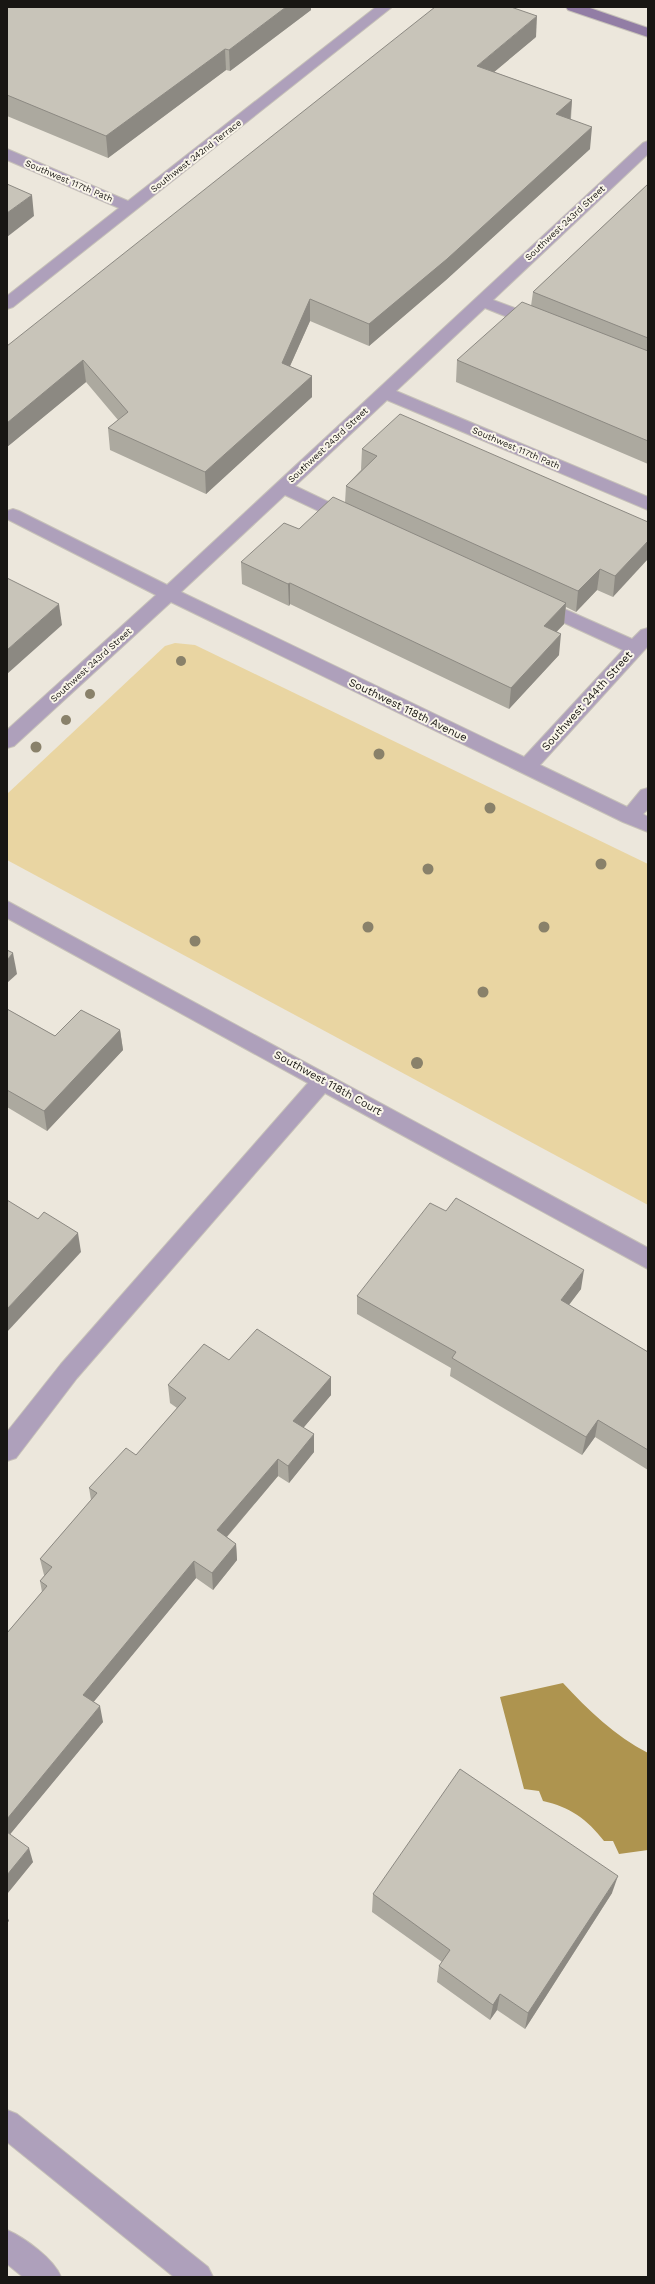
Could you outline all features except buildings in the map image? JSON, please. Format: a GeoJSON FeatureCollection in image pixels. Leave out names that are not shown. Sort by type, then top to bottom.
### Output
{"type":"FeatureCollection","features":[{"type":"Feature","properties":{"kind":"street","name":"Southwest 242nd Terrace"},"geometry":{"type":"LineString","coordinates":[[7,304],[385,7]]}},
{"type":"Feature","properties":{"kind":"street"},"geometry":{"type":"LineString","coordinates":[[573,7],[648,33]]}},
{"type":"Feature","properties":{"kind":"street","name":"Southwest 243rd Street"},"geometry":{"type":"LineString","coordinates":[[7,741],[169,594],[648,146]]}},
{"type":"Feature","properties":{"kind":"street","name":"Southwest 117th Path"},"geometry":{"type":"LineString","coordinates":[[7,154],[131,208]]}},
{"type":"Feature","properties":{"kind":"street"},"geometry":{"type":"LineString","coordinates":[[482,301],[550,328]]}},
{"type":"Feature","properties":{"kind":"street","name":"Southwest 117th Path"},"geometry":{"type":"LineString","coordinates":[[384,392],[648,504]]}},
{"type":"Feature","properties":{"kind":"street"},"geometry":{"type":"LineString","coordinates":[[282,487],[363,524]]}},
{"type":"Feature","properties":{"kind":"street","name":"Southwest 118th Avenue"},"geometry":{"type":"LineString","coordinates":[[13,515],[169,594],[648,825]]}},
{"type":"Feature","properties":{"kind":"street"},"geometry":{"type":"LineString","coordinates":[[521,596],[635,648]]}},
{"type":"Feature","properties":{"kind":"street","name":"Southwest 244th Street"},"geometry":{"type":"LineString","coordinates":[[526,767],[648,634]]}},
{"type":"Feature","properties":{"kind":"street"},"geometry":{"type":"LineString","coordinates":[[630,817],[648,795]]}},
{"type":"Feature","properties":{"kind":"street","name":"Southwest 118th Court"},"geometry":{"type":"LineString","coordinates":[[7,908],[648,1259]]}},
{"type":"Feature","properties":{"kind":"street"},"geometry":{"type":"LineString","coordinates":[[7,1450],[69,1371],[324,1081]]}},
{"type":"Feature","properties":{"kind":"street"},"geometry":{"type":"LineString","coordinates":[[7,2124],[198,2277]]}},
{"type":"Feature","properties":{"kind":"street"},"geometry":{"type":"LineString","coordinates":[[7,2245],[46,2277]]}},
{"type":"Feature","properties":{"kind":"shaded area"},"geometry":{"type":"Polygon","coordinates":[[[175,643],[195,645],[648,864],[648,1205],[7,860],[7,794],[165,646],[175,643]]]}},
{"type":"Feature","properties":{"kind":"shaded area"},"geometry":{"type":"Polygon","coordinates":[[[563,1683],[602,1722],[624,1739],[648,1753],[648,1850],[619,1854],[613,1841],[604,1841],[591,1826],[570,1810],[543,1801],[539,1791],[524,1789],[500,1697],[563,1683]]]}}]}
